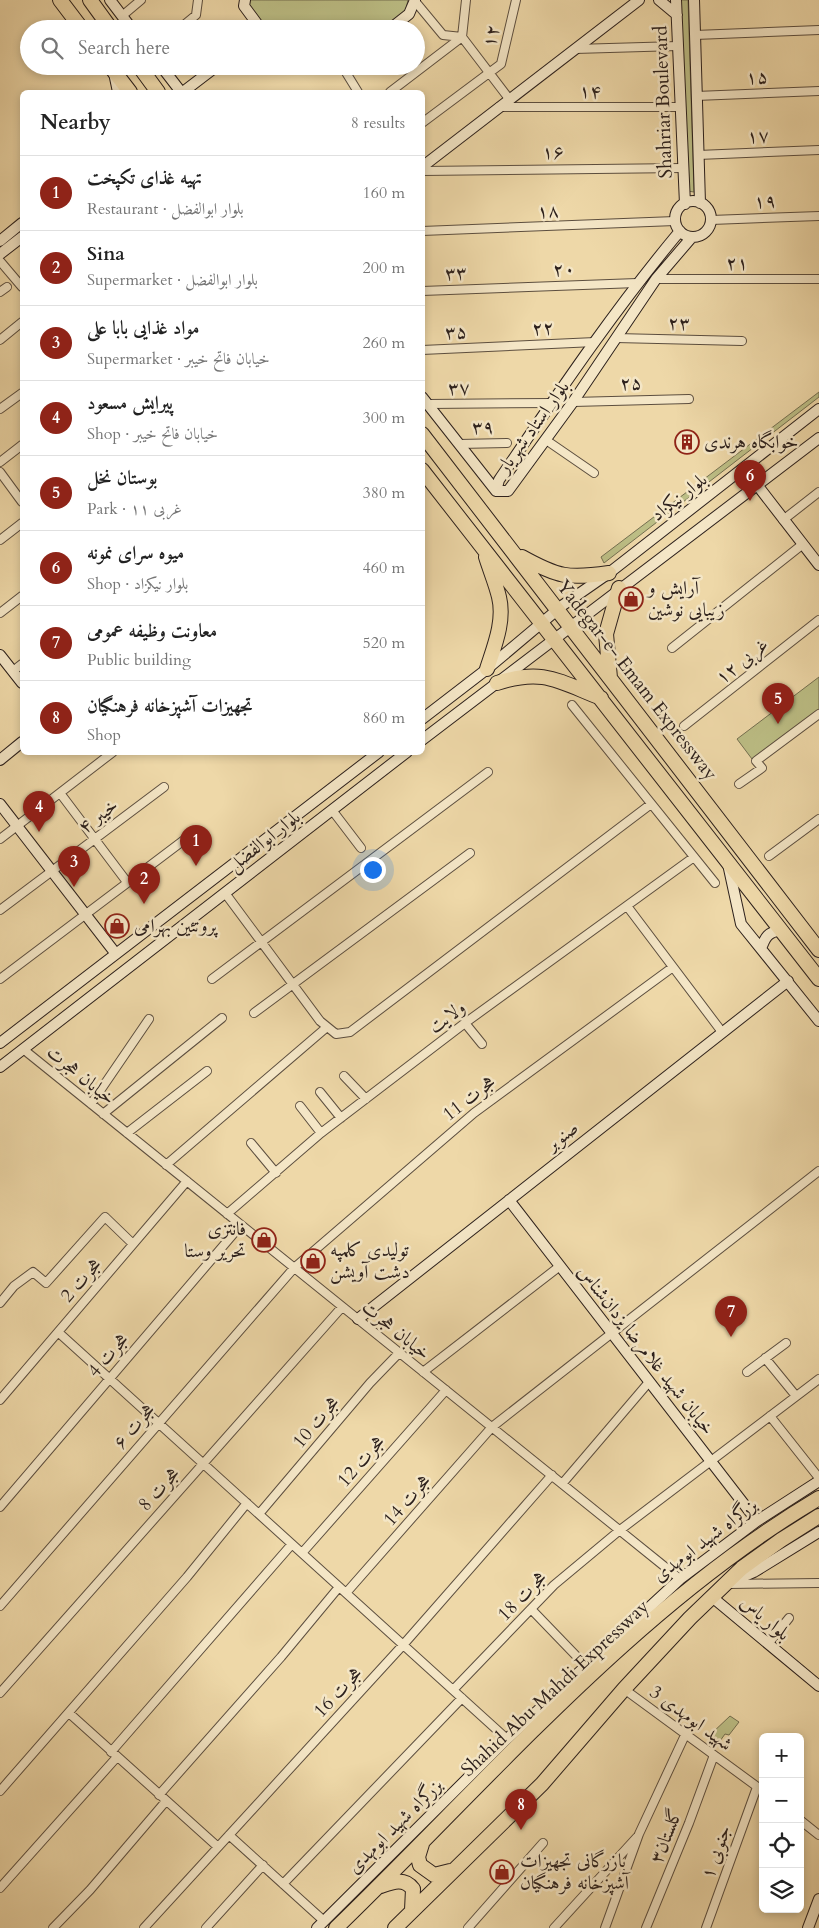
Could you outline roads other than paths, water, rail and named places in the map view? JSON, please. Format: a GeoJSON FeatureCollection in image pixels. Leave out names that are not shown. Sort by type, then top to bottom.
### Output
{"type":"FeatureCollection","features":[{"type":"Feature","properties":{"kind":"highway"},"geometry":{"type":"LineString","coordinates":[[60,0],[75,20]]}},
{"type":"Feature","properties":{"kind":"highway"},"geometry":{"type":"LineString","coordinates":[[90,0],[104,20]]}},
{"type":"Feature","properties":{"kind":"highway"},"geometry":{"type":"LineString","coordinates":[[117,75],[128,90]]}},
{"type":"Feature","properties":{"kind":"highway"},"geometry":{"type":"LineString","coordinates":[[146,75],[157,90]]}},
{"type":"Feature","properties":{"kind":"highway","name":"Yadegar-e- Emam Expressway"},"geometry":{"type":"LineString","coordinates":[[425,438],[517,555],[610,681],[672,756],[819,950]]}},
{"type":"Feature","properties":{"kind":"highway","name":"Yadegar-e- Emam Expressway"},"geometry":{"type":"LineString","coordinates":[[425,474],[602,698],[819,979]]}},
{"type":"Feature","properties":{"kind":"highway"},"geometry":{"type":"LineString","coordinates":[[483,547],[500,598],[497,638],[487,669]]}},
{"type":"Feature","properties":{"kind":"highway"},"geometry":{"type":"LineString","coordinates":[[517,555],[552,574],[581,577],[609,573]]}},
{"type":"Feature","properties":{"kind":"highway"},"geometry":{"type":"LineString","coordinates":[[610,681],[606,634],[619,588]]}},
{"type":"Feature","properties":{"kind":"highway"},"geometry":{"type":"LineString","coordinates":[[497,683],[519,676],[534,675],[548,677],[602,698]]}},
{"type":"Feature","properties":{"kind":"highway","name":"Shahid Abu Mahdi Expressway"},"geometry":{"type":"LineString","coordinates":[[326,1926],[379,1886],[423,1844],[564,1700],[699,1580],[770,1527],[819,1498]]}},
{"type":"Feature","properties":{"kind":"highway"},"geometry":{"type":"LineString","coordinates":[[395,1928],[452,1870],[542,1784],[624,1689],[712,1597],[758,1556],[819,1516]]}},
{"type":"Feature","properties":{"kind":"highway"},"geometry":{"type":"LineString","coordinates":[[564,1700],[567,1683]]}},
{"type":"Feature","properties":{"kind":"highway"},"geometry":{"type":"LineString","coordinates":[[423,1844],[418,1857],[425,1870],[434,1875],[452,1870]]}},
{"type":"Feature","properties":{"kind":"highway"},"geometry":{"type":"LineString","coordinates":[[379,1886],[397,1881],[408,1884],[412,1889],[412,1910]]}},
{"type":"Feature","properties":{"kind":"street"},"geometry":{"type":"LineString","coordinates":[[110,0],[125,20]]}},
{"type":"Feature","properties":{"kind":"street"},"geometry":{"type":"LineString","coordinates":[[122,16],[141,0]]}},
{"type":"Feature","properties":{"kind":"street"},"geometry":{"type":"LineString","coordinates":[[190,20],[196,15],[198,0]]}},
{"type":"Feature","properties":{"kind":"street"},"geometry":{"type":"LineString","coordinates":[[245,0],[244,6],[254,20]]}},
{"type":"Feature","properties":{"kind":"street"},"geometry":{"type":"LineString","coordinates":[[414,0],[443,36],[462,37]]}},
{"type":"Feature","properties":{"kind":"street"},"geometry":{"type":"LineString","coordinates":[[401,20],[409,14],[414,0]]}},
{"type":"Feature","properties":{"kind":"street"},"geometry":{"type":"LineString","coordinates":[[466,0],[462,37],[510,100]]}},
{"type":"Feature","properties":{"kind":"street","name":"۱۲"},"geometry":{"type":"LineString","coordinates":[[425,121],[501,64],[516,0]]}},
{"type":"Feature","properties":{"kind":"street"},"geometry":{"type":"LineString","coordinates":[[425,165],[639,0]]}},
{"type":"Feature","properties":{"kind":"street"},"geometry":{"type":"LineString","coordinates":[[659,0],[677,15]]}},
{"type":"Feature","properties":{"kind":"street","name":"Shahriar Boulevard"},"geometry":{"type":"LineString","coordinates":[[676,0],[685,204]]}},
{"type":"Feature","properties":{"kind":"street","name":"Shahriar Boulevard"},"geometry":{"type":"LineString","coordinates":[[694,0],[700,203]]}},
{"type":"Feature","properties":{"kind":"street"},"geometry":{"type":"LineString","coordinates":[[695,35],[819,30]]}},
{"type":"Feature","properties":{"kind":"street"},"geometry":{"type":"LineString","coordinates":[[425,65],[462,37]]}},
{"type":"Feature","properties":{"kind":"street"},"geometry":{"type":"LineString","coordinates":[[576,49],[678,46]]}},
{"type":"Feature","properties":{"kind":"street"},"geometry":{"type":"LineString","coordinates":[[114,75],[117,90]]}},
{"type":"Feature","properties":{"kind":"street"},"geometry":{"type":"LineString","coordinates":[[168,75],[180,90]]}},
{"type":"Feature","properties":{"kind":"street"},"geometry":{"type":"LineString","coordinates":[[185,90],[205,75]]}},
{"type":"Feature","properties":{"kind":"street"},"geometry":{"type":"LineString","coordinates":[[348,75],[357,90]]}},
{"type":"Feature","properties":{"kind":"street"},"geometry":{"type":"LineString","coordinates":[[393,90],[412,75]]}},
{"type":"Feature","properties":{"kind":"street","name":"۱۵"},"geometry":{"type":"LineString","coordinates":[[696,96],[819,91]]}},
{"type":"Feature","properties":{"kind":"street","name":"۱۴"},"geometry":{"type":"LineString","coordinates":[[500,107],[681,107]]}},
{"type":"Feature","properties":{"kind":"street","name":"۱۷"},"geometry":{"type":"LineString","coordinates":[[698,155],[819,150]]}},
{"type":"Feature","properties":{"kind":"street","name":"۱۶"},"geometry":{"type":"LineString","coordinates":[[425,171],[684,168]]}},
{"type":"Feature","properties":{"kind":"street"},"geometry":{"type":"LineString","coordinates":[[700,203],[708,210],[711,220],[707,231],[697,237],[680,232],[676,221],[678,210],[685,204],[700,203]]}},
{"type":"Feature","properties":{"kind":"street","name":"۱۹"},"geometry":{"type":"LineString","coordinates":[[711,220],[819,216]]}},
{"type":"Feature","properties":{"kind":"street","name":"۱۸"},"geometry":{"type":"LineString","coordinates":[[425,231],[676,221]]}},
{"type":"Feature","properties":{"kind":"street"},"geometry":{"type":"LineString","coordinates":[[0,241],[20,225]]}},
{"type":"Feature","properties":{"kind":"street","name":"بلوار استاد شهریار"},"geometry":{"type":"LineString","coordinates":[[680,232],[637,283],[552,402],[499,480],[496,491],[508,491],[573,402],[656,279],[692,237]]}},
{"type":"Feature","properties":{"kind":"street"},"geometry":{"type":"LineString","coordinates":[[0,254],[20,239]]}},
{"type":"Feature","properties":{"kind":"street"},"geometry":{"type":"LineString","coordinates":[[0,261],[20,285]]}},
{"type":"Feature","properties":{"kind":"street","name":"۲۱"},"geometry":{"type":"LineString","coordinates":[[656,279],[819,279]]}},
{"type":"Feature","properties":{"kind":"street","name":"۲۰"},"geometry":{"type":"LineString","coordinates":[[492,288],[637,283]]}},
{"type":"Feature","properties":{"kind":"street"},"geometry":{"type":"LineString","coordinates":[[0,292],[7,287]]}},
{"type":"Feature","properties":{"kind":"street","name":"۳۳"},"geometry":{"type":"LineString","coordinates":[[425,292],[492,288]]}},
{"type":"Feature","properties":{"kind":"street"},"geometry":{"type":"LineString","coordinates":[[0,340],[20,324]]}},
{"type":"Feature","properties":{"kind":"street","name":"۲۳"},"geometry":{"type":"LineString","coordinates":[[616,338],[742,341]]}},
{"type":"Feature","properties":{"kind":"street","name":"۲۲"},"geometry":{"type":"LineString","coordinates":[[492,346],[595,342]]}},
{"type":"Feature","properties":{"kind":"street","name":"۳۵"},"geometry":{"type":"LineString","coordinates":[[425,350],[492,346]]}},
{"type":"Feature","properties":{"kind":"street"},"geometry":{"type":"LineString","coordinates":[[0,409],[20,394]]}},
{"type":"Feature","properties":{"kind":"street","name":"۲۵"},"geometry":{"type":"LineString","coordinates":[[573,402],[689,399]]}},
{"type":"Feature","properties":{"kind":"street"},"geometry":{"type":"LineString","coordinates":[[425,401],[496,491]]}},
{"type":"Feature","properties":{"kind":"street","name":"۳۷"},"geometry":{"type":"LineString","coordinates":[[425,401],[552,402]]}},
{"type":"Feature","properties":{"kind":"street","name":"بلوار نیکزاد"},"geometry":{"type":"LineString","coordinates":[[543,623],[558,609],[609,573],[819,409]]}},
{"type":"Feature","properties":{"kind":"street"},"geometry":{"type":"LineString","coordinates":[[532,432],[594,473]]}},
{"type":"Feature","properties":{"kind":"street","name":"بلوار نیکزاد"},"geometry":{"type":"LineString","coordinates":[[554,639],[819,438]]}},
{"type":"Feature","properties":{"kind":"street","name":"۳۹"},"geometry":{"type":"LineString","coordinates":[[459,444],[507,443]]}},
{"type":"Feature","properties":{"kind":"street"},"geometry":{"type":"LineString","coordinates":[[0,462],[20,446]]}},
{"type":"Feature","properties":{"kind":"street"},"geometry":{"type":"LineString","coordinates":[[744,468],[819,565]]}},
{"type":"Feature","properties":{"kind":"street"},"geometry":{"type":"LineString","coordinates":[[0,472],[20,499]]}},
{"type":"Feature","properties":{"kind":"street"},"geometry":{"type":"LineString","coordinates":[[784,520],[819,492]]}},
{"type":"Feature","properties":{"kind":"street"},"geometry":{"type":"LineString","coordinates":[[0,540],[20,525]]}},
{"type":"Feature","properties":{"kind":"street"},"geometry":{"type":"LineString","coordinates":[[672,648],[803,544]]}},
{"type":"Feature","properties":{"kind":"street"},"geometry":{"type":"LineString","coordinates":[[0,613],[20,598]]}},
{"type":"Feature","properties":{"kind":"street","name":"غربی ۱۲"},"geometry":{"type":"LineString","coordinates":[[684,726],[819,620]]}},
{"type":"Feature","properties":{"kind":"street"},"geometry":{"type":"LineString","coordinates":[[425,717],[543,623]]}},
{"type":"Feature","properties":{"kind":"street"},"geometry":{"type":"LineString","coordinates":[[425,738],[554,639]]}},
{"type":"Feature","properties":{"kind":"street"},"geometry":{"type":"LineString","coordinates":[[0,655],[20,681]]}},
{"type":"Feature","properties":{"kind":"street"},"geometry":{"type":"LineString","coordinates":[[13,672],[20,666]]}},
{"type":"Feature","properties":{"kind":"street"},"geometry":{"type":"LineString","coordinates":[[572,705],[715,883]]}},
{"type":"Feature","properties":{"kind":"street"},"geometry":{"type":"LineString","coordinates":[[739,784],[762,768],[756,761],[819,714]]}},
{"type":"Feature","properties":{"kind":"street"},"geometry":{"type":"LineString","coordinates":[[0,760],[20,744]]}},
{"type":"Feature","properties":{"kind":"street"},"geometry":{"type":"LineString","coordinates":[[0,839],[109,755]]}},
{"type":"Feature","properties":{"kind":"street","name":"بلوار ابوالفضل"},"geometry":{"type":"LineString","coordinates":[[0,1043],[375,755]]}},
{"type":"Feature","properties":{"kind":"street","name":"بلوار ابوالفضل"},"geometry":{"type":"LineString","coordinates":[[0,1067],[403,755]]}},
{"type":"Feature","properties":{"kind":"street"},"geometry":{"type":"LineString","coordinates":[[212,978],[488,772]]}},
{"type":"Feature","properties":{"kind":"street","name":"خیبر ۴"},"geometry":{"type":"LineString","coordinates":[[0,910],[164,787]]}},
{"type":"Feature","properties":{"kind":"street"},"geometry":{"type":"LineString","coordinates":[[60,793],[127,882]]}},
{"type":"Feature","properties":{"kind":"street"},"geometry":{"type":"LineString","coordinates":[[0,804],[116,954]]}},
{"type":"Feature","properties":{"kind":"street"},"geometry":{"type":"LineString","coordinates":[[224,893],[320,1021],[336,1034],[350,1032],[651,804]]}},
{"type":"Feature","properties":{"kind":"street"},"geometry":{"type":"LineString","coordinates":[[332,810],[361,848]]}},
{"type":"Feature","properties":{"kind":"street"},"geometry":{"type":"LineString","coordinates":[[299,814],[310,828]]}},
{"type":"Feature","properties":{"kind":"street"},"geometry":{"type":"LineString","coordinates":[[770,856],[819,819]]}},
{"type":"Feature","properties":{"kind":"street"},"geometry":{"type":"LineString","coordinates":[[0,979],[188,837]]}},
{"type":"Feature","properties":{"kind":"street"},"geometry":{"type":"LineString","coordinates":[[254,1013],[470,853]]}},
{"type":"Feature","properties":{"kind":"street","name":"ولایت"},"geometry":{"type":"LineString","coordinates":[[227,1214],[321,1133],[465,1023],[694,857]]}},
{"type":"Feature","properties":{"kind":"street"},"geometry":{"type":"LineString","coordinates":[[727,861],[741,924],[819,1021]]}},
{"type":"Feature","properties":{"kind":"street"},"geometry":{"type":"LineString","coordinates":[[627,906],[722,1032]]}},
{"type":"Feature","properties":{"kind":"street"},"geometry":{"type":"LineString","coordinates":[[761,949],[766,937],[772,932],[781,930]]}},
{"type":"Feature","properties":{"kind":"street","name":"هجرت 11"},"geometry":{"type":"LineString","coordinates":[[294,1268],[474,1113],[673,967]]}},
{"type":"Feature","properties":{"kind":"street","name":"صنوبر"},"geometry":{"type":"LineString","coordinates":[[358,1319],[788,981]]}},
{"type":"Feature","properties":{"kind":"street"},"geometry":{"type":"LineString","coordinates":[[103,1114],[222,1018]]}},
{"type":"Feature","properties":{"kind":"street"},"geometry":{"type":"LineString","coordinates":[[90,1104],[149,1019]]}},
{"type":"Feature","properties":{"kind":"street"},"geometry":{"type":"LineString","coordinates":[[465,1023],[482,1044]]}},
{"type":"Feature","properties":{"kind":"street"},"geometry":{"type":"LineString","coordinates":[[166,1165],[327,1028]]}},
{"type":"Feature","properties":{"kind":"street","name":"خیابان هجرت"},"geometry":{"type":"LineString","coordinates":[[23,1049],[680,1579]]}},
{"type":"Feature","properties":{"kind":"street"},"geometry":{"type":"LineString","coordinates":[[127,1133],[207,1071]]}},
{"type":"Feature","properties":{"kind":"street"},"geometry":{"type":"LineString","coordinates":[[344,1076],[366,1099]]}},
{"type":"Feature","properties":{"kind":"street"},"geometry":{"type":"LineString","coordinates":[[320,1092],[341,1118]]}},
{"type":"Feature","properties":{"kind":"street"},"geometry":{"type":"LineString","coordinates":[[300,1106],[321,1133]]}},
{"type":"Feature","properties":{"kind":"street"},"geometry":{"type":"LineString","coordinates":[[251,1143],[276,1173]]}},
{"type":"Feature","properties":{"kind":"street","name":"هجرت 14"},"geometry":{"type":"LineString","coordinates":[[346,1593],[492,1427],[819,1171]]}},
{"type":"Feature","properties":{"kind":"street","name":"هجرت 2"},"geometry":{"type":"LineString","coordinates":[[0,1400],[187,1181]]}},
{"type":"Feature","properties":{"kind":"street","name":"خیابان شهید غلامرضا یزدان‌شناس"},"geometry":{"type":"LineString","coordinates":[[509,1200],[757,1521]]}},
{"type":"Feature","properties":{"kind":"street"},"geometry":{"type":"LineString","coordinates":[[0,1303],[14,1286],[33,1272],[46,1283],[105,1217],[133,1244]]}},
{"type":"Feature","properties":{"kind":"street","name":"هجرت 4"},"geometry":{"type":"LineString","coordinates":[[0,1507],[241,1225]]}},
{"type":"Feature","properties":{"kind":"street"},"geometry":{"type":"LineString","coordinates":[[423,1372],[560,1266]]}},
{"type":"Feature","properties":{"kind":"street","name":"هجرت ۶"},"geometry":{"type":"LineString","coordinates":[[0,1606],[294,1268]]}},
{"type":"Feature","properties":{"kind":"street","name":"هجرت 8"},"geometry":{"type":"LineString","coordinates":[[0,1693],[342,1307]]}},
{"type":"Feature","properties":{"kind":"street"},"geometry":{"type":"LineString","coordinates":[[58,1332],[506,1739]]}},
{"type":"Feature","properties":{"kind":"street"},"geometry":{"type":"LineString","coordinates":[[747,1372],[786,1343]]}},
{"type":"Feature","properties":{"kind":"street","name":"هجرت 10"},"geometry":{"type":"LineString","coordinates":[[259,1514],[370,1383],[399,1353]]}},
{"type":"Feature","properties":{"kind":"street"},"geometry":{"type":"LineString","coordinates":[[766,1358],[796,1396]]}},
{"type":"Feature","properties":{"kind":"street","name":"هجرت 18"},"geometry":{"type":"LineString","coordinates":[[453,1690],[554,1585],[620,1530],[819,1379]]}},
{"type":"Feature","properties":{"kind":"street"},"geometry":{"type":"LineString","coordinates":[[562,1484],[649,1382]]}},
{"type":"Feature","properties":{"kind":"street","name":"هجرت 12"},"geometry":{"type":"LineString","coordinates":[[302,1553],[446,1390]]}},
{"type":"Feature","properties":{"kind":"street"},"geometry":{"type":"LineString","coordinates":[[770,1416],[819,1480]]}},
{"type":"Feature","properties":{"kind":"street","name":"هجرت 16"},"geometry":{"type":"LineString","coordinates":[[144,1928],[403,1645],[552,1475]]}},
{"type":"Feature","properties":{"kind":"street","name":"بزرگراه شهید ابومهدی"},"geometry":{"type":"LineString","coordinates":[[326,1926],[506,1739],[680,1579],[757,1521],[819,1480]]}},
{"type":"Feature","properties":{"kind":"street"},"geometry":{"type":"LineString","coordinates":[[0,1791],[187,1577],[247,1503]]}},
{"type":"Feature","properties":{"kind":"street"},"geometry":{"type":"LineString","coordinates":[[726,1584],[754,1572],[819,1532]]}},
{"type":"Feature","properties":{"kind":"street"},"geometry":{"type":"LineString","coordinates":[[111,1752],[292,1544]]}},
{"type":"Feature","properties":{"kind":"street"},"geometry":{"type":"LineString","coordinates":[[726,1584],[819,1583]]}},
{"type":"Feature","properties":{"kind":"street"},"geometry":{"type":"LineString","coordinates":[[159,1795],[281,1657],[339,1587]]}},
{"type":"Feature","properties":{"kind":"street","name":"بلوار یاس"},"geometry":{"type":"LineString","coordinates":[[712,1597],[819,1685]]}},
{"type":"Feature","properties":{"kind":"street"},"geometry":{"type":"LineString","coordinates":[[531,1609],[585,1665]]}},
{"type":"Feature","properties":{"kind":"street"},"geometry":{"type":"LineString","coordinates":[[768,1644],[789,1618]]}},
{"type":"Feature","properties":{"kind":"street","name":"شهید ابومهدی 3"},"geometry":{"type":"LineString","coordinates":[[624,1689],[759,1788]]}},
{"type":"Feature","properties":{"kind":"street"},"geometry":{"type":"LineString","coordinates":[[283,1884],[462,1698]]}},
{"type":"Feature","properties":{"kind":"street"},"geometry":{"type":"LineString","coordinates":[[69,1713],[218,1847]]}},
{"type":"Feature","properties":{"kind":"street"},"geometry":{"type":"LineString","coordinates":[[554,1928],[639,1834],[686,1733]]}},
{"type":"Feature","properties":{"kind":"street","name":"گلستان۳"},"geometry":{"type":"LineString","coordinates":[[646,1928],[714,1755]]}},
{"type":"Feature","properties":{"kind":"street"},"geometry":{"type":"LineString","coordinates":[[0,1888],[118,1757]]}},
{"type":"Feature","properties":{"kind":"street","name":"جنوبی ۱"},"geometry":{"type":"LineString","coordinates":[[706,1928],[759,1792]]}},
{"type":"Feature","properties":{"kind":"street"},"geometry":{"type":"LineString","coordinates":[[54,1928],[90,1890],[166,1802]]}},
{"type":"Feature","properties":{"kind":"street"},"geometry":{"type":"LineString","coordinates":[[804,1823],[819,1835]]}},
{"type":"Feature","properties":{"kind":"street"},"geometry":{"type":"LineString","coordinates":[[229,1834],[326,1926]]}},
{"type":"Feature","properties":{"kind":"street","name":"گلستان۳"},"geometry":{"type":"LineString","coordinates":[[605,1928],[639,1834]]}},
{"type":"Feature","properties":{"kind":"street"},"geometry":{"type":"LineString","coordinates":[[468,1928],[543,1843]]}},
{"type":"Feature","properties":{"kind":"street"},"geometry":{"type":"LineString","coordinates":[[206,1928],[263,1866]]}},
{"type":"Feature","properties":{"kind":"street"},"geometry":{"type":"LineString","coordinates":[[808,1928],[819,1899]]}},
{"type":"Feature","properties":{"kind":"place","name":"خوابگاه هرندی"},"geometry":{"type":"Point","coordinates":[687,442]}},
{"type":"Feature","properties":{"kind":"place","name":"میوه سرای نمونه"},"geometry":{"type":"Point","coordinates":[750,501]}},
{"type":"Feature","properties":{"kind":"place","name":"آرایش و زیبایی نوشین"},"geometry":{"type":"Point","coordinates":[631,599]}},
{"type":"Feature","properties":{"kind":"place","name":"بوستان نخل"},"geometry":{"type":"Point","coordinates":[778,724]}},
{"type":"Feature","properties":{"kind":"place","name":"پیرایش مسعود"},"geometry":{"type":"Point","coordinates":[39,832]}},
{"type":"Feature","properties":{"kind":"place","name":"تهیه غذای تکپخت"},"geometry":{"type":"Point","coordinates":[196,866]}},
{"type":"Feature","properties":{"kind":"place","name":"مواد غذایی بابا علی"},"geometry":{"type":"Point","coordinates":[74,887]}},
{"type":"Feature","properties":{"kind":"place","name":"Sina"},"geometry":{"type":"Point","coordinates":[144,904]}},
{"type":"Feature","properties":{"kind":"place","name":"پروتئین بهرامی"},"geometry":{"type":"Point","coordinates":[117,926]}},
{"type":"Feature","properties":{"kind":"place","name":"فانتزی تحریر وستا"},"geometry":{"type":"Point","coordinates":[264,1240]}},
{"type":"Feature","properties":{"kind":"place","name":"تولیدی کلمپه دشت آویشن"},"geometry":{"type":"Point","coordinates":[313,1261]}},
{"type":"Feature","properties":{"kind":"place","name":"معاونت وظیفه عمومی"},"geometry":{"type":"Point","coordinates":[731,1337]}},
{"type":"Feature","properties":{"kind":"place","name":"تجهیزات آشپزخانه فرهنگیان"},"geometry":{"type":"Point","coordinates":[521,1830]}},
{"type":"Feature","properties":{"kind":"place","name":"بازرگانی تجهیزات آشپزخانه فرهنگیان"},"geometry":{"type":"Point","coordinates":[502,1872]}}]}
